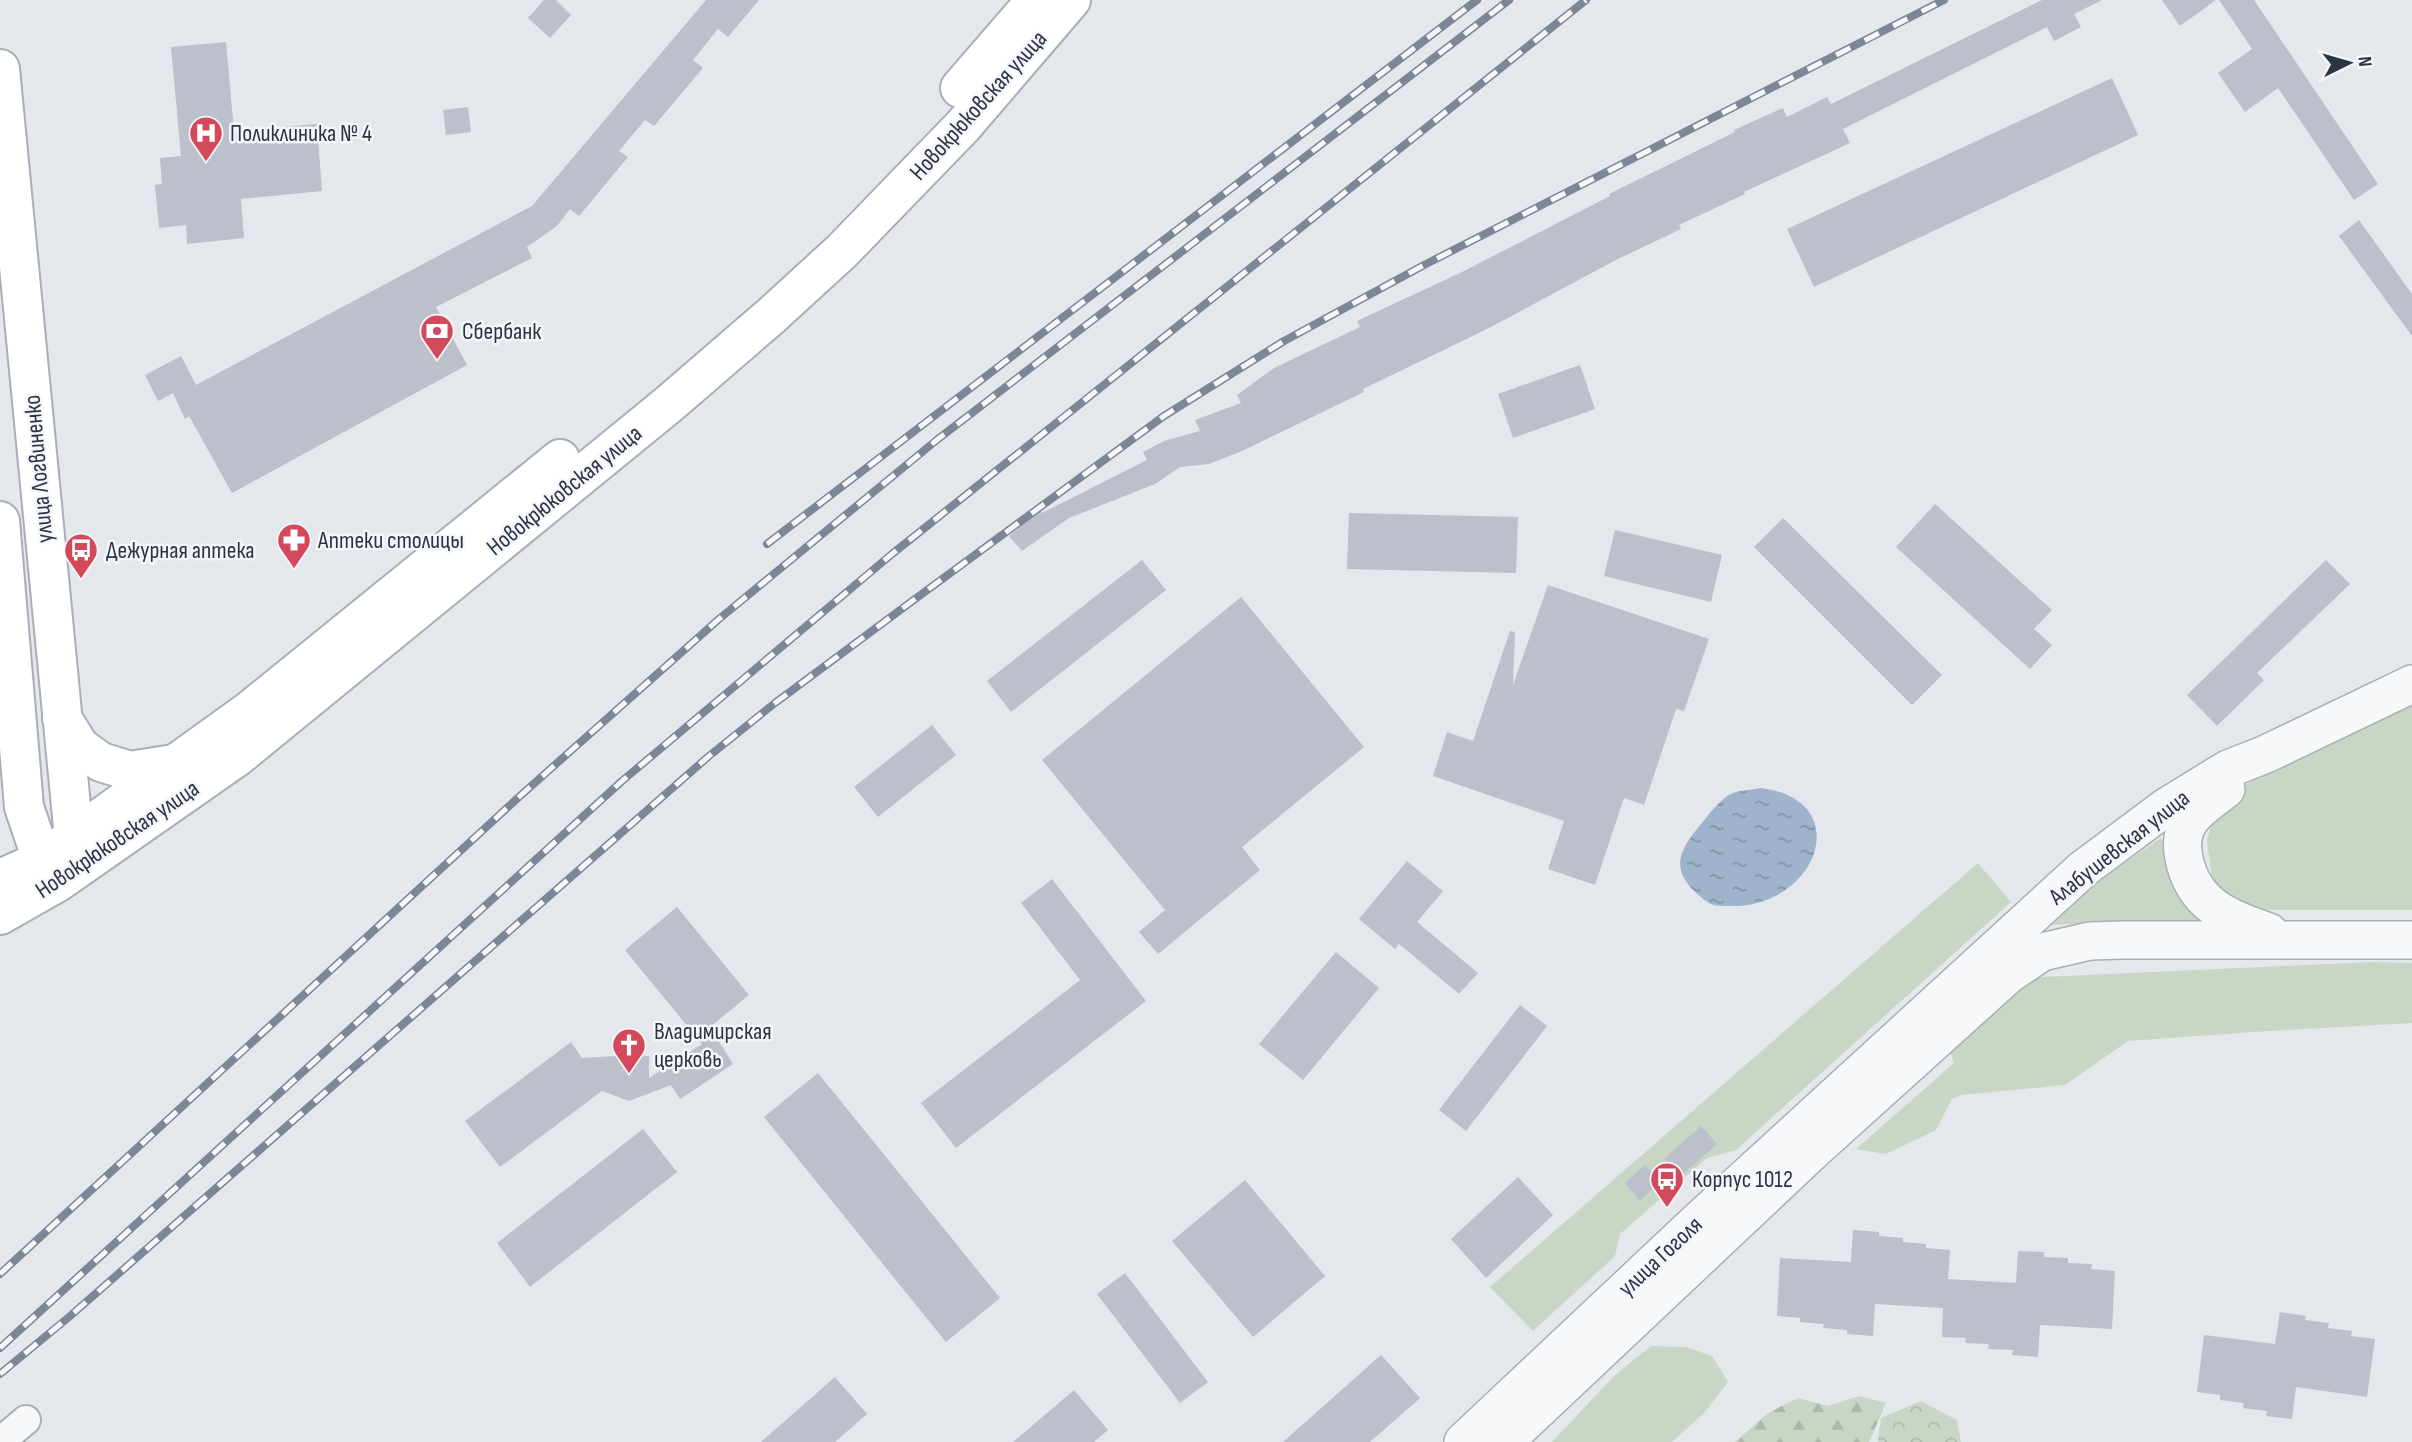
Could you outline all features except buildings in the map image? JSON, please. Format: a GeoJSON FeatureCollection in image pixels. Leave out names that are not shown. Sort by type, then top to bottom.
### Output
{"type":"FeatureCollection","features":[{"type":"Feature","properties":{"kind":"main road","name":"Новокрюковская улица"},"geometry":{"type":"LineString","coordinates":[[0,915],[176,764],[249,712],[635,399],[757,293],[869,191],[1036,0]]}},
{"type":"Feature","properties":{"kind":"main road","name":"Новокрюковская улица"},"geometry":{"type":"LineString","coordinates":[[63,862],[237,757],[669,404],[842,251],[954,135],[1071,0]]}},
{"type":"Feature","properties":{"kind":"main road","name":"улица Логвиненко"},"geometry":{"type":"LineString","coordinates":[[0,69],[13,339],[62,718],[63,862]]}},
{"type":"Feature","properties":{"kind":"main road","name":"улица Логвиненко"},"geometry":{"type":"LineString","coordinates":[[0,521],[24,807],[63,862]]}},
{"type":"Feature","properties":{"kind":"main road"},"geometry":{"type":"LineString","coordinates":[[62,718],[79,747],[101,762],[130,771],[176,764]]}},
{"type":"Feature","properties":{"kind":"main road"},"geometry":{"type":"LineString","coordinates":[[0,857],[24,807]]}},
{"type":"Feature","properties":{"kind":"main road"},"geometry":{"type":"LineString","coordinates":[[0,879],[63,862]]}},
{"type":"Feature","properties":{"kind":"street","name":"Алабушевская улица"},"geometry":{"type":"LineString","coordinates":[[1984,960],[2083,869],[2166,807],[2228,769],[2266,754],[2412,684]]}},
{"type":"Feature","properties":{"kind":"street","name":"Алабушевская улица"},"geometry":{"type":"LineString","coordinates":[[2266,754],[2190,819],[2183,835],[2183,853],[2187,874],[2211,906],[2234,920],[2292,939]]}},
{"type":"Feature","properties":{"kind":"street","name":"Алабушевская улица"},"geometry":{"type":"LineString","coordinates":[[1503,1442],[1813,1151],[2008,975],[2042,952],[2090,941],[2412,940]]}},
{"type":"Feature","properties":{"kind":"street","name":"улица Гоголя"},"geometry":{"type":"LineString","coordinates":[[1463,1442],[1551,1362],[1605,1307],[1984,960]]}},
{"type":"Feature","properties":{"kind":"street"},"geometry":{"type":"LineString","coordinates":[[0,1441],[26,1420]]}},
{"type":"Feature","properties":{"kind":"green space"},"geometry":{"type":"Polygon","coordinates":[[[2412,702],[2412,910],[2267,910],[2235,904],[2212,880],[2207,840],[2218,805],[2262,773],[2412,702]]]}},
{"type":"Feature","properties":{"kind":"green space"},"geometry":{"type":"Polygon","coordinates":[[[2161,838],[2172,872],[2206,924],[2137,922],[2045,925],[2106,876],[2161,838]]]}},
{"type":"Feature","properties":{"kind":"green space"},"geometry":{"type":"Polygon","coordinates":[[[1978,863],[2011,902],[1736,1150],[1707,1158],[1620,1234],[1615,1256],[1533,1331],[1490,1287],[1978,863]]]}},
{"type":"Feature","properties":{"kind":"green space"},"geometry":{"type":"Polygon","coordinates":[[[2371,962],[2412,963],[2412,1023],[2128,1041],[2065,1085],[1961,1095],[1952,1099],[1936,1130],[1886,1154],[1856,1149],[1954,1063],[1946,1038],[2022,978],[2371,962]]]}},
{"type":"Feature","properties":{"kind":"green space"},"geometry":{"type":"Polygon","coordinates":[[[1651,1346],[1686,1347],[1712,1356],[1728,1382],[1704,1413],[1672,1442],[1552,1442],[1614,1376],[1651,1346]]]}},
{"type":"Feature","properties":{"kind":"green space"},"geometry":{"type":"Polygon","coordinates":[[[1859,1396],[1886,1403],[1869,1442],[1735,1442],[1768,1413],[1798,1398],[1828,1406],[1859,1396]]]}},
{"type":"Feature","properties":{"kind":"green space"},"geometry":{"type":"Polygon","coordinates":[[[1921,1401],[1957,1420],[1961,1442],[1878,1442],[1881,1418],[1921,1401]]]}},
{"type":"Feature","properties":{"kind":"water"},"geometry":{"type":"Polygon","coordinates":[[[1760,788],[1790,796],[1808,811],[1816,830],[1815,851],[1804,872],[1787,889],[1762,901],[1732,906],[1712,904],[1691,887],[1684,877],[1680,867],[1684,849],[1697,829],[1726,797],[1736,792],[1760,788]]]}},
{"type":"Feature","properties":{"kind":"railway"},"geometry":{"type":"LineString","coordinates":[[767,544],[1477,0]]}},
{"type":"Feature","properties":{"kind":"railway"},"geometry":{"type":"LineString","coordinates":[[0,1274],[520,796],[719,619],[938,439],[1509,0]]}},
{"type":"Feature","properties":{"kind":"railway"},"geometry":{"type":"LineString","coordinates":[[0,1348],[622,781],[892,554],[1586,0]]}},
{"type":"Feature","properties":{"kind":"railway"},"geometry":{"type":"LineString","coordinates":[[0,1374],[69,1317],[709,756],[775,703],[1164,416],[1284,341],[1426,264],[1944,0]]}},
{"type":"Feature","properties":{"kind":"place","name":"Поликлиника № 4"},"geometry":{"type":"Point","coordinates":[206,163]}},
{"type":"Feature","properties":{"kind":"place","name":"Сбербанк"},"geometry":{"type":"Point","coordinates":[437,361]}},
{"type":"Feature","properties":{"kind":"place","name":"Аптеки столицы"},"geometry":{"type":"Point","coordinates":[294,570]}},
{"type":"Feature","properties":{"kind":"place","name":"Дежурная аптека"},"geometry":{"type":"Point","coordinates":[81,580]}},
{"type":"Feature","properties":{"kind":"place","name":"Владимирская церковь"},"geometry":{"type":"Point","coordinates":[629,1075]}},
{"type":"Feature","properties":{"kind":"place","name":"Корпус 1012"},"geometry":{"type":"Point","coordinates":[1667,1209]}}]}
